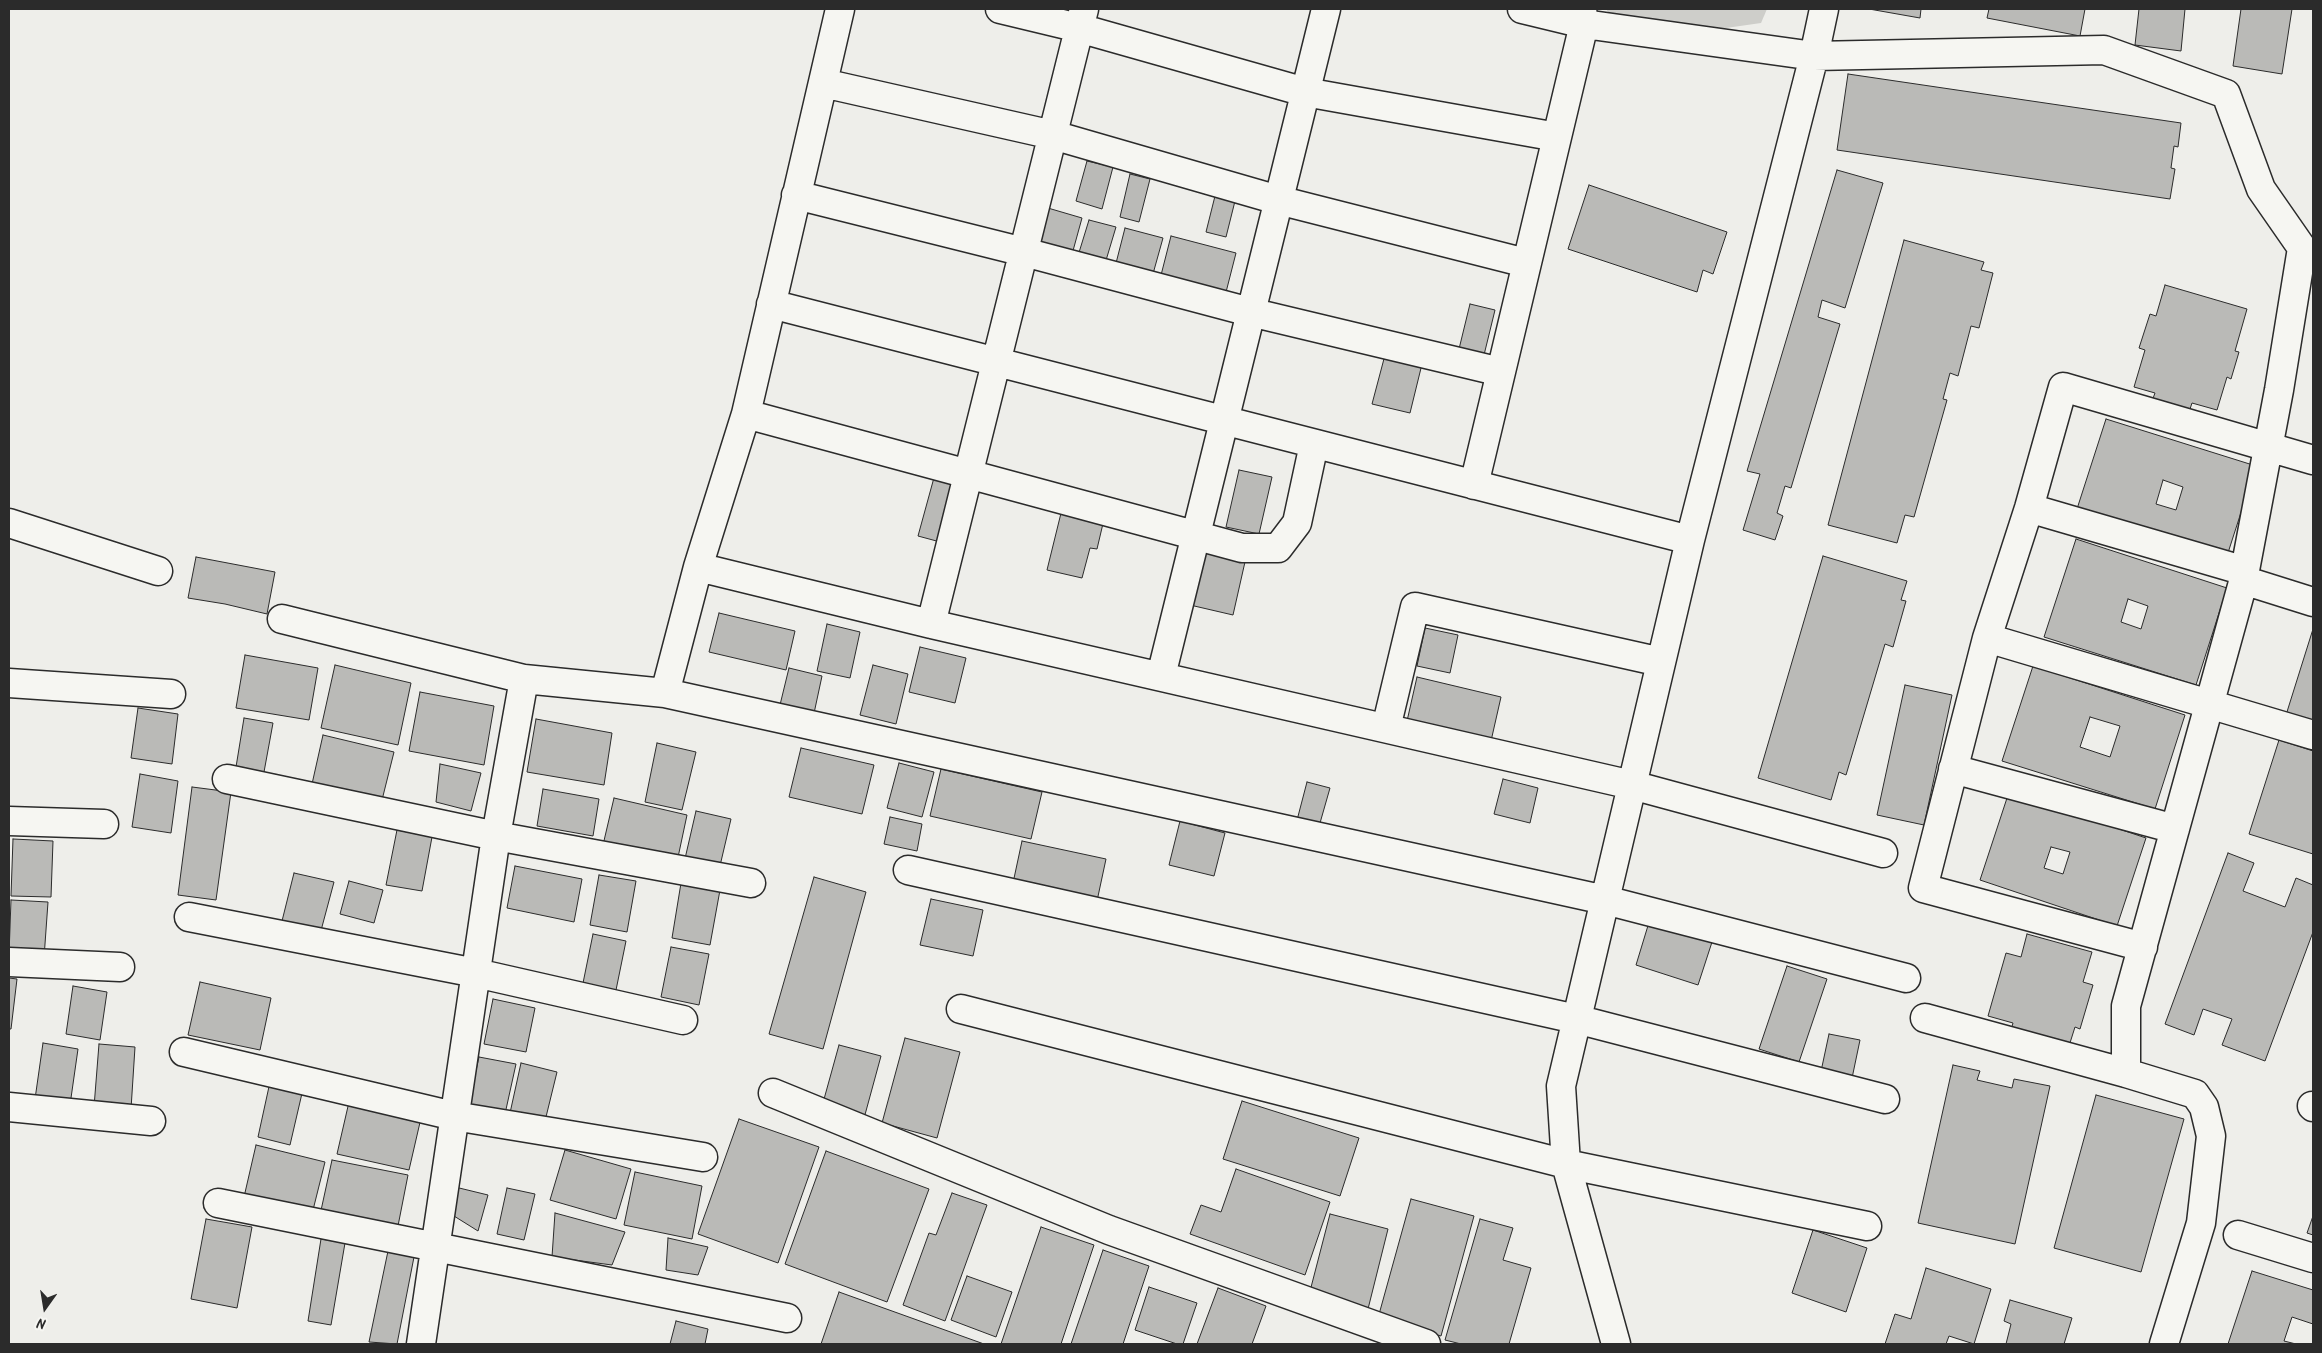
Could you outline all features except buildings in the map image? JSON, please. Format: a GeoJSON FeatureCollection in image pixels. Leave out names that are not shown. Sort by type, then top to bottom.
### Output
{"type":"FeatureCollection","features":[{"type":"Feature","properties":{"kind":"street"},"geometry":{"type":"LineString","coordinates":[[665,693],[698,567],[746,414],[840,9]]}},
{"type":"Feature","properties":{"kind":"street"},"geometry":{"type":"LineString","coordinates":[[1000,9],[1082,19],[1305,92],[1557,137]]}},
{"type":"Feature","properties":{"kind":"street"},"geometry":{"type":"LineString","coordinates":[[1160,676],[1326,9]]}},
{"type":"Feature","properties":{"kind":"street"},"geometry":{"type":"LineString","coordinates":[[1522,9],[1583,16],[1814,56],[2104,50],[2226,94],[2261,188],[2302,248],[2244,575],[2126,1006],[2126,1073]]}},
{"type":"Feature","properties":{"kind":"street"},"geometry":{"type":"LineString","coordinates":[[1616,1344],[1566,1164],[1561,1086],[1690,540],[1814,56],[1824,9]]}},
{"type":"Feature","properties":{"kind":"street"},"geometry":{"type":"LineString","coordinates":[[1474,485],[1557,137],[1583,16]]}},
{"type":"Feature","properties":{"kind":"street"},"geometry":{"type":"LineString","coordinates":[[931,624],[1082,19]]}},
{"type":"Feature","properties":{"kind":"street"},"geometry":{"type":"LineString","coordinates":[[823,83],[1053,134],[1278,200],[1526,263]]}},
{"type":"Feature","properties":{"kind":"street"},"geometry":{"type":"LineString","coordinates":[[796,195],[1024,252],[1250,312],[1501,372]]}},
{"type":"Feature","properties":{"kind":"street"},"geometry":{"type":"LineString","coordinates":[[771,304],[1690,540]]}},
{"type":"Feature","properties":{"kind":"street"},"geometry":{"type":"LineString","coordinates":[[2143,947],[1923,888],[1987,638],[2029,508],[2063,387],[2313,460]]}},
{"type":"Feature","properties":{"kind":"street"},"geometry":{"type":"LineString","coordinates":[[746,414],[1242,548],[1278,548],[1297,523],[1314,444]]}},
{"type":"Feature","properties":{"kind":"street"},"geometry":{"type":"LineString","coordinates":[[2029,508],[2244,575],[2313,602]]}},
{"type":"Feature","properties":{"kind":"street"},"geometry":{"type":"LineString","coordinates":[[9,523],[158,571]]}},
{"type":"Feature","properties":{"kind":"street"},"geometry":{"type":"LineString","coordinates":[[698,567],[931,624],[1632,785],[1883,854]]}},
{"type":"Feature","properties":{"kind":"street"},"geometry":{"type":"LineString","coordinates":[[1386,728],[1415,607],[1661,662]]}},
{"type":"Feature","properties":{"kind":"street"},"geometry":{"type":"LineString","coordinates":[[282,619],[524,679],[665,693],[1605,900],[1906,978]]}},
{"type":"Feature","properties":{"kind":"street"},"geometry":{"type":"LineString","coordinates":[[1987,638],[2313,735]]}},
{"type":"Feature","properties":{"kind":"street"},"geometry":{"type":"LineString","coordinates":[[421,1344],[496,836],[524,679]]}},
{"type":"Feature","properties":{"kind":"street"},"geometry":{"type":"LineString","coordinates":[[9,683],[171,694]]}},
{"type":"Feature","properties":{"kind":"street"},"geometry":{"type":"LineString","coordinates":[[1953,769],[2175,829]]}},
{"type":"Feature","properties":{"kind":"street"},"geometry":{"type":"LineString","coordinates":[[227,780],[496,836],[751,883]]}},
{"type":"Feature","properties":{"kind":"street"},"geometry":{"type":"LineString","coordinates":[[9,821],[104,824]]}},
{"type":"Feature","properties":{"kind":"street"},"geometry":{"type":"LineString","coordinates":[[908,870],[1576,1019],[1885,1099]]}},
{"type":"Feature","properties":{"kind":"street"},"geometry":{"type":"LineString","coordinates":[[189,918],[476,973],[682,1020]]}},
{"type":"Feature","properties":{"kind":"street"},"geometry":{"type":"LineString","coordinates":[[9,962],[120,967]]}},
{"type":"Feature","properties":{"kind":"street"},"geometry":{"type":"LineString","coordinates":[[961,1009],[1566,1164],[1867,1226]]}},
{"type":"Feature","properties":{"kind":"street"},"geometry":{"type":"LineString","coordinates":[[1925,1018],[2126,1073],[2195,1094],[2204,1108],[2211,1136],[2201,1223],[2164,1344]]}},
{"type":"Feature","properties":{"kind":"street"},"geometry":{"type":"LineString","coordinates":[[184,1052],[454,1116],[703,1157]]}},
{"type":"Feature","properties":{"kind":"street"},"geometry":{"type":"LineString","coordinates":[[772,1093],[1108,1230],[1426,1344]]}},
{"type":"Feature","properties":{"kind":"street"},"geometry":{"type":"LineString","coordinates":[[9,1107],[151,1120]]}},
{"type":"Feature","properties":{"kind":"street"},"geometry":{"type":"LineString","coordinates":[[218,1203],[787,1318]]}},
{"type":"Feature","properties":{"kind":"street"},"geometry":{"type":"LineString","coordinates":[[2238,1235],[2313,1258]]}},
{"type":"Feature","properties":{"kind":"shaded area"},"geometry":{"type":"Polygon","coordinates":[[[1606,9],[1767,9],[1761,23],[1698,32],[1630,20],[1608,12],[1606,9]]]}}]}
